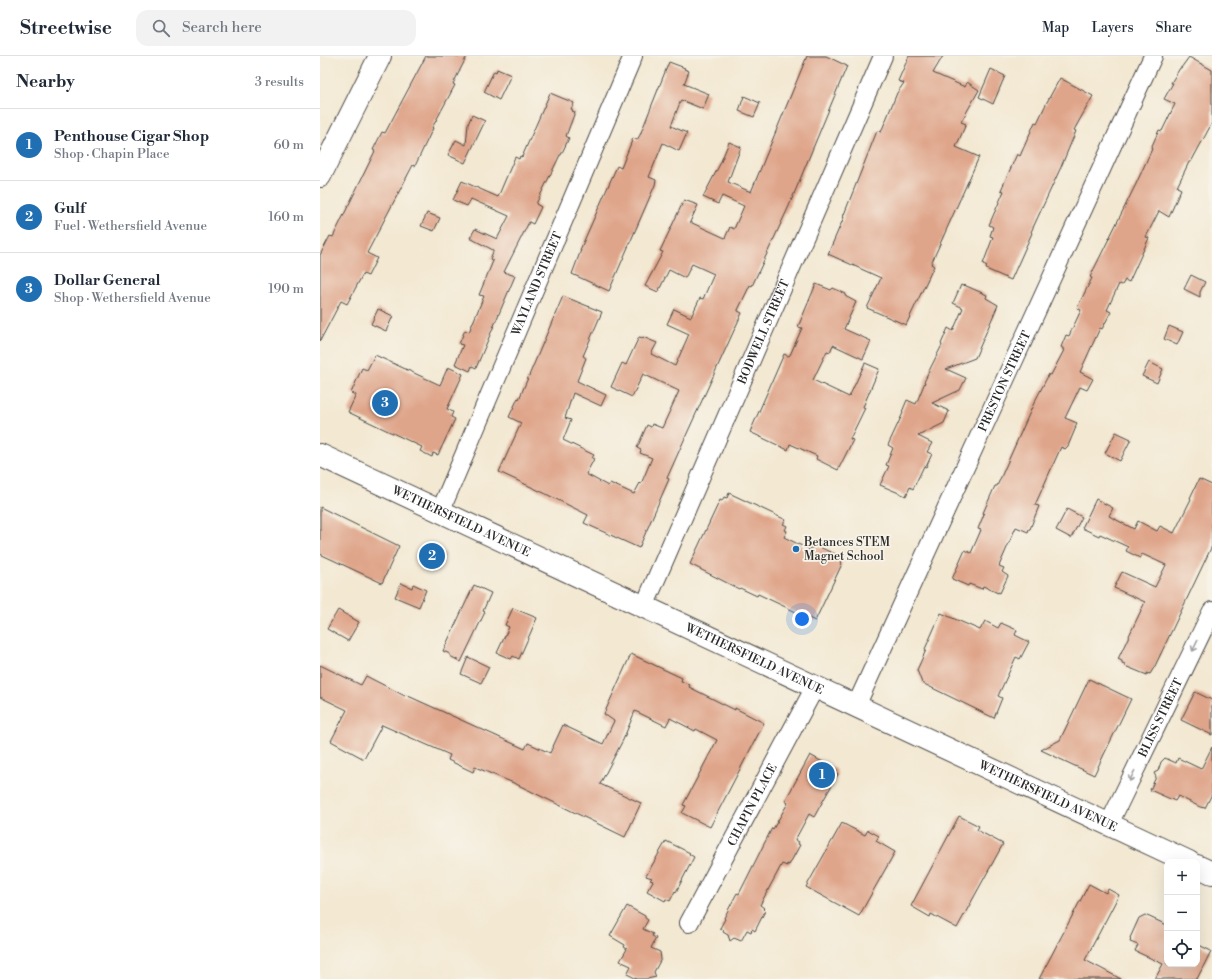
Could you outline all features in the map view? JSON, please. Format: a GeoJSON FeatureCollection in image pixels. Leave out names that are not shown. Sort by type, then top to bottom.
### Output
{"type":"FeatureCollection","features":[{"type":"Feature","properties":{"kind":"main road"},"geometry":{"type":"LineString","coordinates":[[320,176],[380,56]]}},
{"type":"Feature","properties":{"kind":"main road","name":"WETHERSFIELD AVENUE"},"geometry":{"type":"LineString","coordinates":[[320,455],[1183,859]]}},
{"type":"Feature","properties":{"kind":"main road"},"geometry":{"type":"LineString","coordinates":[[1200,867],[1212,873]]}},
{"type":"Feature","properties":{"kind":"street","name":"WAYLAND STREET"},"geometry":{"type":"LineString","coordinates":[[440,512],[633,56]]}},
{"type":"Feature","properties":{"kind":"street","name":"BODWELL STREET"},"geometry":{"type":"LineString","coordinates":[[644,607],[883,56]]}},
{"type":"Feature","properties":{"kind":"street","name":"PRESTON STREET"},"geometry":{"type":"LineString","coordinates":[[856,706],[1153,56]]}},
{"type":"Feature","properties":{"kind":"street","name":"BLISS STREET"},"geometry":{"type":"LineString","coordinates":[[1109,824],[1212,611]]}},
{"type":"Feature","properties":{"kind":"street","name":"CHAPIN PLACE"},"geometry":{"type":"LineString","coordinates":[[689,923],[815,687]]}},
{"type":"Feature","properties":{"kind":"building"},"geometry":{"type":"Polygon","coordinates":[[[426,56],[467,56],[453,84],[455,85],[432,128],[415,166],[413,165],[367,253],[377,258],[368,276],[363,274],[347,304],[341,301],[320,341],[320,255],[330,236],[333,237],[375,151],[373,150],[382,132],[385,133],[426,56]]]}},
{"type":"Feature","properties":{"kind":"building"},"geometry":{"type":"Polygon","coordinates":[[[807,56],[826,56],[847,66],[789,206],[752,286],[750,285],[738,310],[742,313],[667,478],[669,479],[639,548],[584,523],[588,515],[499,472],[521,423],[509,417],[518,398],[519,399],[563,296],[602,312],[583,356],[586,358],[577,381],[606,395],[601,406],[573,393],[565,418],[571,420],[563,440],[594,455],[592,458],[594,459],[586,474],[608,486],[610,483],[634,494],[640,483],[641,484],[652,458],[640,453],[641,450],[637,448],[647,425],[651,427],[652,424],[662,428],[679,391],[643,374],[632,397],[611,387],[622,363],[626,365],[639,337],[643,337],[657,343],[651,354],[675,366],[689,334],[667,324],[674,309],[691,317],[700,298],[703,299],[714,274],[692,264],[685,278],[669,270],[658,292],[645,286],[663,252],[660,251],[684,200],[698,205],[690,222],[725,238],[730,227],[734,229],[744,206],[722,196],[718,204],[703,197],[720,164],[729,142],[741,147],[728,182],[751,192],[807,56]]]}},
{"type":"Feature","properties":{"kind":"building"},"geometry":{"type":"Polygon","coordinates":[[[909,56],[943,56],[933,73],[965,87],[967,82],[979,90],[961,122],[966,124],[956,147],[979,157],[931,264],[934,266],[906,325],[867,308],[881,278],[828,254],[877,131],[881,132],[897,93],[904,83],[898,81],[909,56]]]}},
{"type":"Feature","properties":{"kind":"building"},"geometry":{"type":"Polygon","coordinates":[[[1189,57],[1212,70],[1212,123],[1191,162],[1189,162],[1177,187],[1181,189],[1169,217],[1159,211],[1146,237],[1149,238],[1129,282],[1125,280],[1122,285],[1119,284],[1107,310],[1111,312],[1102,329],[1100,328],[1080,372],[1093,379],[1087,390],[1080,387],[1065,418],[1077,423],[1076,427],[1068,446],[1065,449],[1061,447],[1035,505],[1039,506],[1030,529],[1028,532],[1016,527],[999,566],[1004,568],[1002,572],[1008,576],[1000,593],[983,586],[982,589],[969,584],[968,586],[952,579],[965,550],[971,553],[981,530],[978,529],[984,514],[983,513],[995,486],[997,486],[1034,403],[1049,374],[1051,375],[1064,350],[1061,347],[1066,335],[1069,336],[1081,310],[1077,308],[1092,278],[1090,277],[1136,184],[1159,130],[1162,131],[1175,104],[1164,99],[1173,83],[1171,83],[1189,57]]]}},
{"type":"Feature","properties":{"kind":"building"},"geometry":{"type":"Polygon","coordinates":[[[669,62],[689,71],[684,84],[709,94],[703,109],[681,100],[671,126],[687,133],[679,151],[663,143],[649,177],[656,180],[655,185],[609,291],[572,274],[580,250],[617,166],[621,168],[633,138],[637,140],[640,135],[669,62]]]}},
{"type":"Feature","properties":{"kind":"building"},"geometry":{"type":"Polygon","coordinates":[[[497,69],[511,75],[499,100],[484,92],[494,71],[496,72],[497,69]]]}},
{"type":"Feature","properties":{"kind":"building"},"geometry":{"type":"Polygon","coordinates":[[[991,69],[1005,76],[993,104],[979,97],[991,69]]]}},
{"type":"Feature","properties":{"kind":"building"},"geometry":{"type":"Polygon","coordinates":[[[1060,78],[1093,96],[1074,130],[1076,131],[1061,167],[1011,280],[986,269],[987,266],[983,264],[993,237],[990,236],[993,227],[989,225],[1004,191],[1001,190],[1017,154],[1020,156],[1035,122],[1037,123],[1060,78]]]}},
{"type":"Feature","properties":{"kind":"building"},"geometry":{"type":"Polygon","coordinates":[[[550,93],[574,103],[571,109],[575,112],[566,136],[569,138],[536,204],[541,207],[533,224],[529,222],[504,272],[515,276],[476,368],[472,366],[470,371],[455,364],[463,345],[459,344],[465,330],[469,332],[484,296],[479,295],[493,261],[490,259],[493,250],[470,238],[475,229],[497,239],[509,216],[471,199],[467,206],[453,200],[462,181],[498,197],[515,157],[519,159],[520,156],[522,157],[550,93]]]}},
{"type":"Feature","properties":{"kind":"building"},"geometry":{"type":"Polygon","coordinates":[[[744,96],[760,103],[754,117],[739,111],[744,96]]]}},
{"type":"Feature","properties":{"kind":"building"},"geometry":{"type":"Polygon","coordinates":[[[472,115],[485,121],[465,163],[448,155],[456,140],[466,145],[468,124],[472,115]]]}},
{"type":"Feature","properties":{"kind":"building"},"geometry":{"type":"Polygon","coordinates":[[[427,213],[440,218],[434,231],[421,226],[427,213]]]}},
{"type":"Feature","properties":{"kind":"building"},"geometry":{"type":"Polygon","coordinates":[[[1191,275],[1205,282],[1200,292],[1200,297],[1184,289],[1191,275]]]}},
{"type":"Feature","properties":{"kind":"building"},"geometry":{"type":"Polygon","coordinates":[[[816,284],[831,290],[833,288],[846,294],[845,296],[856,302],[844,329],[871,341],[863,359],[833,345],[830,352],[827,351],[813,380],[849,397],[865,363],[879,369],[863,407],[865,408],[850,439],[853,440],[838,470],[816,459],[817,456],[790,444],[788,450],[750,432],[784,354],[788,356],[790,355],[802,328],[798,327],[816,284]]]}},
{"type":"Feature","properties":{"kind":"building"},"geometry":{"type":"Polygon","coordinates":[[[961,285],[987,295],[986,298],[998,305],[975,358],[946,369],[966,378],[960,390],[932,403],[949,411],[944,423],[918,436],[932,443],[927,452],[932,454],[926,467],[924,466],[913,489],[910,487],[906,496],[880,485],[889,466],[886,465],[893,448],[888,445],[903,413],[902,412],[907,400],[916,404],[927,376],[926,377],[942,345],[941,344],[948,328],[953,331],[963,308],[953,303],[961,285]]]}},
{"type":"Feature","properties":{"kind":"building"},"geometry":{"type":"Polygon","coordinates":[[[378,309],[393,316],[386,331],[371,324],[378,309]]]}},
{"type":"Feature","properties":{"kind":"building"},"geometry":{"type":"Polygon","coordinates":[[[1169,326],[1183,332],[1177,345],[1164,339],[1169,326]]]}},
{"type":"Feature","properties":{"kind":"building"},"geometry":{"type":"Polygon","coordinates":[[[375,355],[440,385],[448,367],[463,374],[447,409],[453,412],[451,417],[455,419],[438,455],[433,453],[432,457],[420,451],[422,447],[348,412],[356,395],[351,393],[362,368],[367,370],[375,355]]]}},
{"type":"Feature","properties":{"kind":"building"},"geometry":{"type":"Polygon","coordinates":[[[1149,362],[1163,369],[1157,383],[1142,376],[1149,362]]]}},
{"type":"Feature","properties":{"kind":"building"},"geometry":{"type":"Polygon","coordinates":[[[1116,432],[1131,439],[1120,461],[1105,453],[1116,432]]]}},
{"type":"Feature","properties":{"kind":"building"},"geometry":{"type":"Polygon","coordinates":[[[1199,479],[1212,485],[1212,546],[1155,666],[1150,674],[1147,673],[1147,675],[1125,666],[1122,661],[1118,659],[1145,602],[1114,588],[1122,572],[1155,587],[1166,565],[1142,554],[1140,558],[1126,551],[1128,547],[1100,534],[1099,536],[1082,528],[1096,499],[1113,508],[1109,516],[1134,529],[1138,521],[1157,531],[1160,526],[1174,533],[1199,479]]]}},
{"type":"Feature","properties":{"kind":"building"},"geometry":{"type":"Polygon","coordinates":[[[729,493],[786,520],[783,524],[787,526],[785,530],[787,531],[784,537],[810,550],[813,544],[843,558],[842,564],[815,621],[758,594],[757,596],[740,588],[739,589],[690,564],[720,500],[722,501],[724,497],[727,498],[729,493]]]}},
{"type":"Feature","properties":{"kind":"building"},"geometry":{"type":"Polygon","coordinates":[[[320,507],[399,546],[382,583],[320,554],[320,507]]]}},
{"type":"Feature","properties":{"kind":"building"},"geometry":{"type":"Polygon","coordinates":[[[1067,509],[1082,517],[1071,538],[1056,530],[1067,509]]]}},
{"type":"Feature","properties":{"kind":"building"},"geometry":{"type":"Polygon","coordinates":[[[425,544],[446,554],[440,567],[419,557],[425,544]]]}},
{"type":"Feature","properties":{"kind":"building"},"geometry":{"type":"Polygon","coordinates":[[[401,583],[412,588],[413,584],[426,590],[419,607],[395,597],[401,583]]]}},
{"type":"Feature","properties":{"kind":"building"},"geometry":{"type":"Polygon","coordinates":[[[474,585],[491,593],[483,611],[485,612],[461,662],[443,651],[474,585]]]}},
{"type":"Feature","properties":{"kind":"building"},"geometry":{"type":"Polygon","coordinates":[[[513,608],[537,618],[519,659],[513,656],[511,659],[497,653],[509,627],[505,625],[513,608]]]}},
{"type":"Feature","properties":{"kind":"building"},"geometry":{"type":"Polygon","coordinates":[[[338,610],[359,622],[348,641],[327,629],[338,610]]]}},
{"type":"Feature","properties":{"kind":"building"},"geometry":{"type":"Polygon","coordinates":[[[941,613],[980,630],[985,621],[998,628],[1001,623],[1017,630],[1015,635],[1029,642],[1020,659],[1016,657],[998,696],[1002,698],[994,718],[922,683],[917,670],[941,613]]]}},
{"type":"Feature","properties":{"kind":"building"},"geometry":{"type":"Polygon","coordinates":[[[631,654],[682,678],[681,681],[690,685],[689,687],[764,723],[710,827],[682,813],[686,806],[683,805],[717,740],[670,718],[666,726],[635,711],[623,740],[600,784],[641,803],[625,837],[516,784],[475,767],[473,772],[448,760],[450,755],[382,725],[364,759],[331,741],[347,710],[320,697],[320,665],[361,685],[366,676],[405,696],[406,695],[525,749],[528,743],[550,753],[563,725],[603,744],[614,721],[604,714],[631,654]]]}},
{"type":"Feature","properties":{"kind":"building"},"geometry":{"type":"Polygon","coordinates":[[[468,657],[489,667],[481,683],[461,674],[468,657]]]}},
{"type":"Feature","properties":{"kind":"building"},"geometry":{"type":"Polygon","coordinates":[[[1089,679],[1131,699],[1094,775],[1041,750],[1060,740],[1089,679]]]}},
{"type":"Feature","properties":{"kind":"building"},"geometry":{"type":"Polygon","coordinates":[[[1195,692],[1212,700],[1212,735],[1181,720],[1195,692]]]}},
{"type":"Feature","properties":{"kind":"building"},"geometry":{"type":"Polygon","coordinates":[[[1212,747],[1212,794],[1205,808],[1178,796],[1175,801],[1150,790],[1156,777],[1154,773],[1158,771],[1161,762],[1165,758],[1176,763],[1178,758],[1201,769],[1212,747]]]}},
{"type":"Feature","properties":{"kind":"building"},"geometry":{"type":"Polygon","coordinates":[[[810,755],[837,770],[836,772],[838,774],[814,817],[809,814],[795,840],[799,842],[798,844],[800,845],[789,865],[787,864],[787,866],[782,864],[760,905],[765,911],[755,931],[752,929],[751,932],[747,930],[741,941],[734,938],[730,941],[728,935],[720,928],[725,919],[724,918],[737,893],[739,894],[772,828],[773,829],[788,803],[785,801],[810,755]]]}},
{"type":"Feature","properties":{"kind":"building"},"geometry":{"type":"Polygon","coordinates":[[[959,816],[979,826],[977,830],[1003,844],[957,928],[931,914],[930,917],[911,906],[959,816]]]}},
{"type":"Feature","properties":{"kind":"building"},"geometry":{"type":"Polygon","coordinates":[[[842,823],[865,835],[868,830],[879,836],[876,841],[895,852],[859,916],[806,887],[842,823]]]}},
{"type":"Feature","properties":{"kind":"building"},"geometry":{"type":"Polygon","coordinates":[[[666,841],[690,853],[689,854],[694,857],[670,901],[666,899],[665,901],[647,891],[653,881],[650,880],[652,878],[646,876],[666,841]]]}},
{"type":"Feature","properties":{"kind":"building"},"geometry":{"type":"Polygon","coordinates":[[[1089,884],[1106,893],[1108,889],[1119,895],[1085,960],[1121,979],[1039,979],[1089,884]]]}},
{"type":"Feature","properties":{"kind":"building"},"geometry":{"type":"Polygon","coordinates":[[[627,906],[645,916],[648,920],[643,929],[653,934],[652,936],[656,938],[651,948],[660,952],[661,959],[654,972],[656,977],[637,979],[627,974],[631,966],[620,961],[627,949],[624,947],[625,945],[610,936],[627,906]]]}},
{"type":"Feature","properties":{"kind":"building"},"geometry":{"type":"Polygon","coordinates":[[[1145,915],[1164,924],[1164,967],[1200,967],[1200,946],[1211,951],[1197,979],[1155,979],[1163,964],[1135,951],[1138,945],[1130,942],[1130,938],[1139,918],[1145,915]]]}},
{"type":"Feature","properties":{"kind":"place","name":"Dollar General"},"geometry":{"type":"Point","coordinates":[385,403]}},
{"type":"Feature","properties":{"kind":"place","name":"Betances STEM Magnet School"},"geometry":{"type":"Point","coordinates":[796,549]}},
{"type":"Feature","properties":{"kind":"place","name":"Gulf"},"geometry":{"type":"Point","coordinates":[432,556]}},
{"type":"Feature","properties":{"kind":"place","name":"Penthouse Cigar Shop"},"geometry":{"type":"Point","coordinates":[822,775]}}]}
